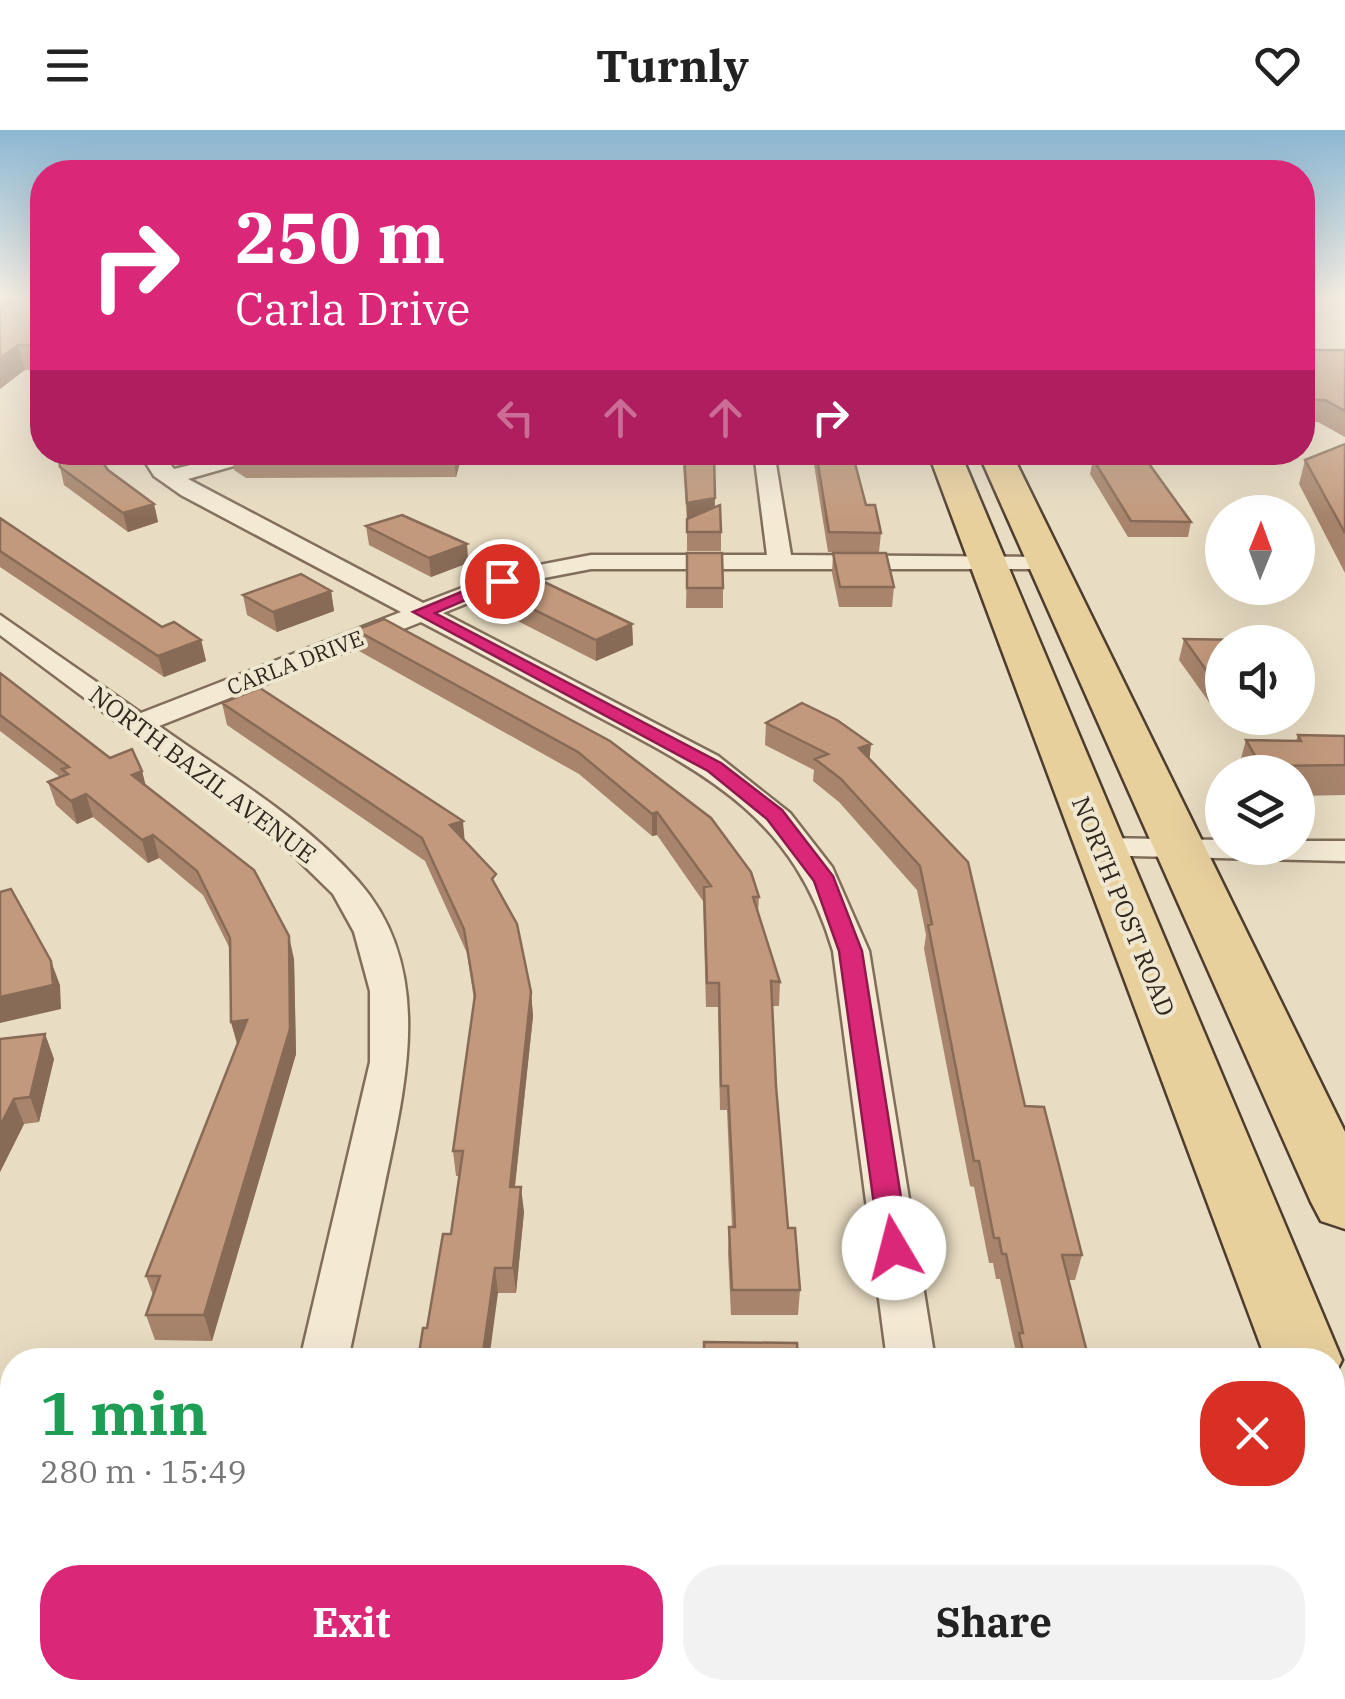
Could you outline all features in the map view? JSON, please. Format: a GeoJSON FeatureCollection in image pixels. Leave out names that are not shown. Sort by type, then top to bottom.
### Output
{"type":"FeatureCollection","features":[{"type":"Feature","properties":{"kind":"main road","name":"NORTH POST ROAD"},"geometry":{"type":"LineString","coordinates":[[949,465],[1299,1348]]}},
{"type":"Feature","properties":{"kind":"main road"},"geometry":{"type":"LineString","coordinates":[[1000,465],[1345,1202]]}},
{"type":"Feature","properties":{"kind":"street"},"geometry":{"type":"LineString","coordinates":[[159,465],[422,612],[714,767],[775,814],[814,863],[834,900],[851,951],[909,1348]]}},
{"type":"Feature","properties":{"kind":"street"},"geometry":{"type":"LineString","coordinates":[[766,465],[780,562]]}},
{"type":"Feature","properties":{"kind":"street","name":"CARLA DRIVE"},"geometry":{"type":"LineString","coordinates":[[138,724],[422,612],[551,566],[1046,562]]}},
{"type":"Feature","properties":{"kind":"street","name":"NORTH BAZIL AVENUE"},"geometry":{"type":"LineString","coordinates":[[0,623],[313,853],[347,889],[379,951],[392,1013],[390,1062],[327,1348]]}},
{"type":"Feature","properties":{"kind":"street"},"geometry":{"type":"LineString","coordinates":[[1101,848],[1345,851]]}},
{"type":"Feature","properties":{"kind":"building"},"geometry":{"type":"Polygon","coordinates":[[[1315,371],[1345,371],[1345,411],[1325,400],[1315,400],[1315,371]]]}},
{"type":"Feature","properties":{"kind":"building"},"geometry":{"type":"Polygon","coordinates":[[[1345,444],[1345,533],[1308,465],[1315,465],[1315,456],[1345,444]]]}},
{"type":"Feature","properties":{"kind":"building"},"geometry":{"type":"Polygon","coordinates":[[[105,465],[154,504],[123,513],[60,467],[105,465]]]}},
{"type":"Feature","properties":{"kind":"building"},"geometry":{"type":"Polygon","coordinates":[[[685,465],[714,465],[715,498],[687,503],[685,465]]]}},
{"type":"Feature","properties":{"kind":"building"},"geometry":{"type":"Polygon","coordinates":[[[818,465],[855,465],[866,505],[875,505],[881,533],[829,532],[818,465]]]}},
{"type":"Feature","properties":{"kind":"building"},"geometry":{"type":"Polygon","coordinates":[[[1097,465],[1150,465],[1191,522],[1131,521],[1097,465]]]}},
{"type":"Feature","properties":{"kind":"building"},"geometry":{"type":"Polygon","coordinates":[[[720,505],[721,532],[687,532],[687,519],[720,505]]]}},
{"type":"Feature","properties":{"kind":"building"},"geometry":{"type":"Polygon","coordinates":[[[402,515],[467,544],[429,558],[366,526],[402,515]]]}},
{"type":"Feature","properties":{"kind":"building"},"geometry":{"type":"Polygon","coordinates":[[[0,518],[162,627],[174,622],[201,640],[158,656],[0,551],[0,518]]]}},
{"type":"Feature","properties":{"kind":"building"},"geometry":{"type":"Polygon","coordinates":[[[687,553],[722,553],[723,588],[687,588],[687,553]]]}},
{"type":"Feature","properties":{"kind":"building"},"geometry":{"type":"Polygon","coordinates":[[[833,553],[886,553],[894,587],[840,587],[833,553]]]}},
{"type":"Feature","properties":{"kind":"building"},"geometry":{"type":"Polygon","coordinates":[[[301,574],[331,591],[273,612],[243,595],[301,574]]]}},
{"type":"Feature","properties":{"kind":"building"},"geometry":{"type":"Polygon","coordinates":[[[538,579],[632,624],[596,640],[502,594],[538,579]]]}},
{"type":"Feature","properties":{"kind":"building"},"geometry":{"type":"Polygon","coordinates":[[[384,619],[610,741],[711,818],[751,872],[759,897],[753,897],[780,982],[771,981],[776,1086],[788,1228],[795,1228],[800,1290],[732,1290],[729,1227],[735,1227],[728,1086],[721,1086],[719,983],[707,983],[704,887],[711,886],[657,812],[652,814],[578,752],[356,630],[384,619]]]}},
{"type":"Feature","properties":{"kind":"building"},"geometry":{"type":"Polygon","coordinates":[[[1184,639],[1205,639],[1205,668],[1184,639]]]}},
{"type":"Feature","properties":{"kind":"building"},"geometry":{"type":"Polygon","coordinates":[[[0,673],[110,758],[132,749],[142,771],[132,775],[254,870],[289,936],[290,1029],[204,1315],[146,1315],[160,1276],[146,1276],[247,1020],[231,1022],[230,938],[197,871],[153,835],[142,840],[86,794],[71,801],[48,782],[68,774],[62,769],[69,767],[0,715],[0,673]]]}},
{"type":"Feature","properties":{"kind":"building"},"geometry":{"type":"Polygon","coordinates":[[[260,688],[463,821],[450,825],[496,874],[492,879],[517,924],[531,992],[510,1187],[521,1187],[513,1268],[495,1268],[484,1348],[420,1348],[423,1328],[427,1328],[443,1234],[451,1234],[463,1151],[453,1151],[475,995],[464,929],[422,838],[222,703],[260,688]]]}},
{"type":"Feature","properties":{"kind":"building"},"geometry":{"type":"Polygon","coordinates":[[[802,703],[837,720],[871,744],[859,748],[968,862],[1025,1106],[1044,1107],[1082,1255],[1062,1255],[1086,1348],[1022,1348],[1019,1333],[1023,1333],[1006,1254],[1002,1254],[999,1238],[994,1238],[979,1161],[974,1161],[920,866],[841,779],[815,759],[828,754],[766,723],[802,703]]]}},
{"type":"Feature","properties":{"kind":"building"},"geometry":{"type":"Polygon","coordinates":[[[1298,735],[1345,736],[1345,765],[1315,765],[1315,755],[1255,755],[1246,740],[1301,741],[1298,735]]]}},
{"type":"Feature","properties":{"kind":"building"},"geometry":{"type":"Polygon","coordinates":[[[11,889],[51,961],[53,985],[0,997],[0,892],[11,889]]]}},
{"type":"Feature","properties":{"kind":"building"},"geometry":{"type":"Polygon","coordinates":[[[45,1034],[30,1097],[14,1099],[0,1126],[0,1039],[45,1034]]]}},
{"type":"Feature","properties":{"kind":"building"},"geometry":{"type":"Polygon","coordinates":[[[704,1342],[797,1343],[797,1348],[704,1348],[704,1342]]]}},
{"type":"Feature","properties":{"kind":"route"},"geometry":{"type":"LineString","coordinates":[[502,581],[422,612],[714,767],[775,814],[825,881],[851,951],[894,1248]]}}]}
